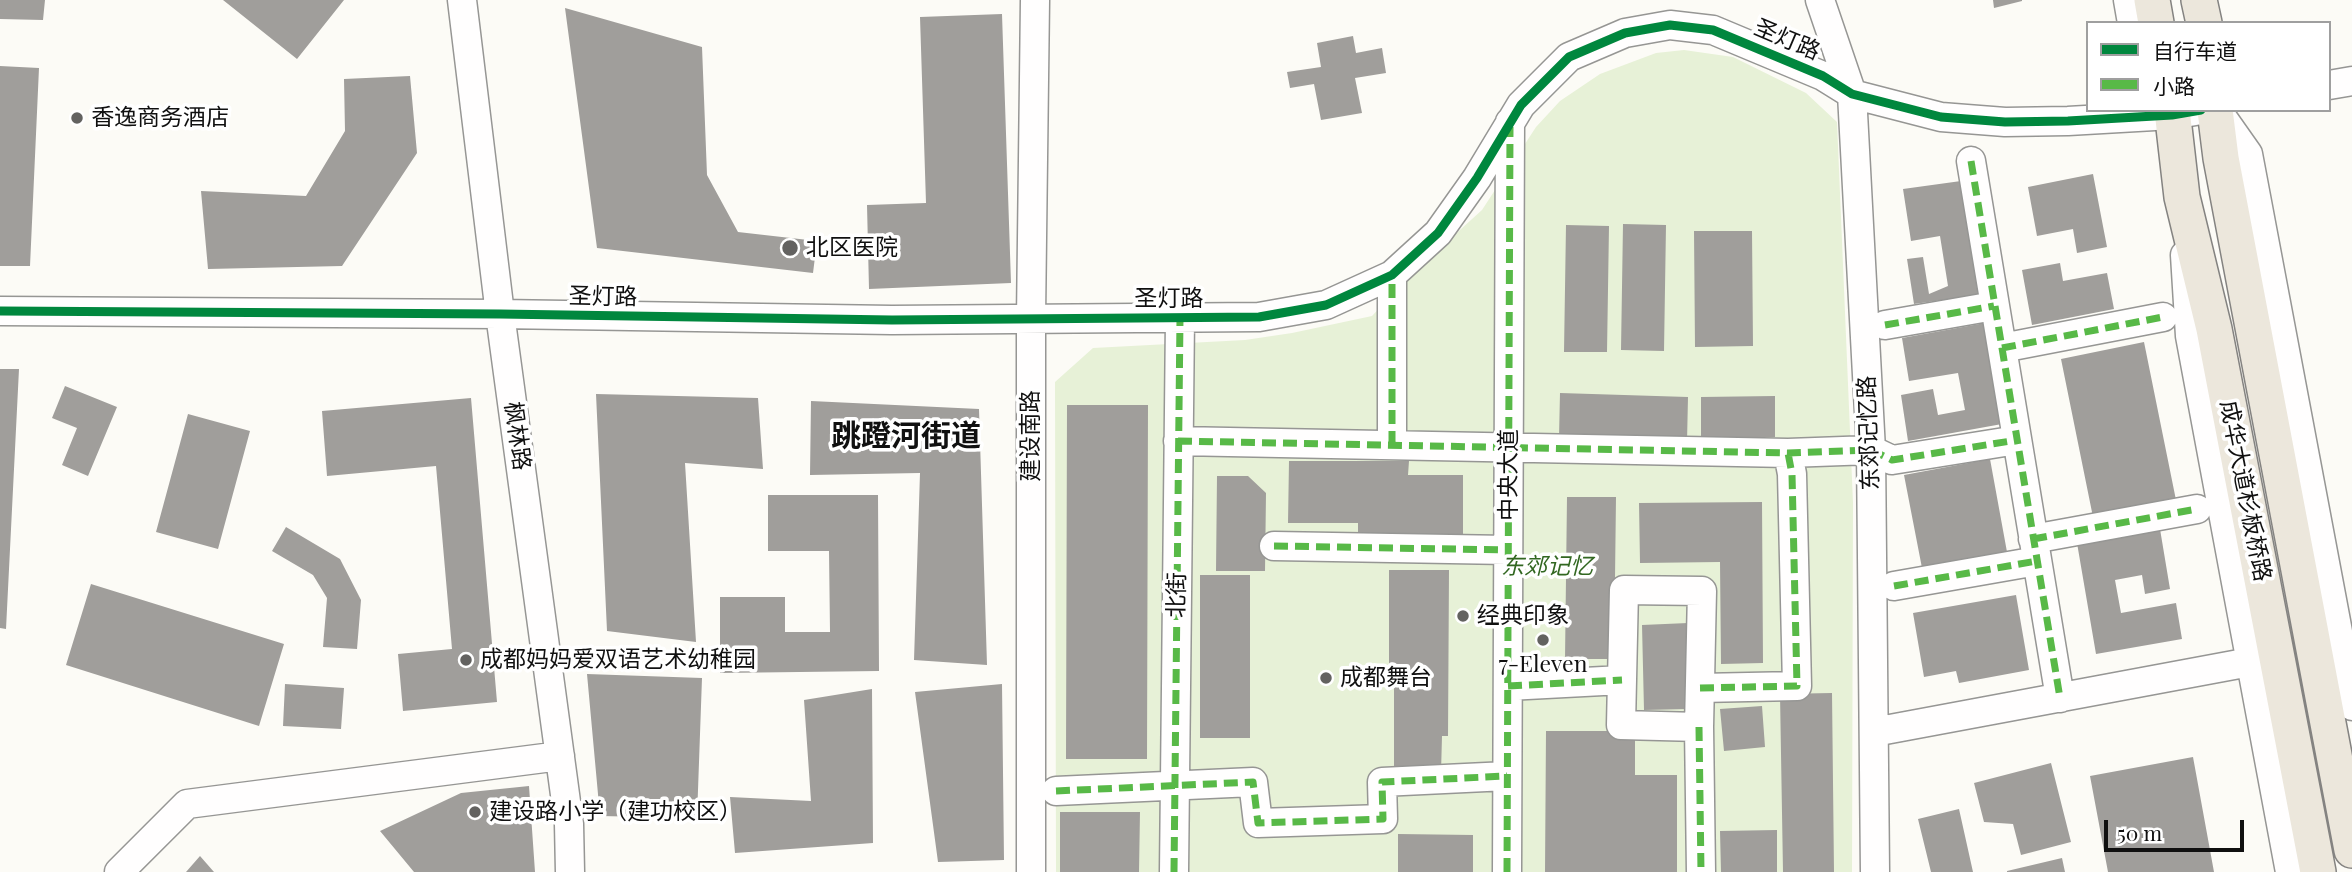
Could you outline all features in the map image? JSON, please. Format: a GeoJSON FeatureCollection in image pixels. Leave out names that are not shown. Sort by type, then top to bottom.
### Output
{"type":"FeatureCollection","features":[{"type":"Feature","properties":{"kind":"main road"},"geometry":{"type":"LineString","coordinates":[[2152,0],[2156,21]]}},
{"type":"Feature","properties":{"kind":"main road","name":"成华大道杉板桥路"},"geometry":{"type":"LineString","coordinates":[[2179,112],[2182,197],[2214,328],[2318,872]]}},
{"type":"Feature","properties":{"kind":"main road","name":"成华大道杉板桥路"},"geometry":{"type":"LineString","coordinates":[[2216,112],[2221,158],[2352,850]]}},
{"type":"Feature","properties":{"kind":"street","name":"枫林路"},"geometry":{"type":"LineString","coordinates":[[462,0],[500,314],[569,824],[570,872]]}},
{"type":"Feature","properties":{"kind":"street","name":"建设南路"},"geometry":{"type":"LineString","coordinates":[[1031,872],[1031,318],[1035,0]]}},
{"type":"Feature","properties":{"kind":"street","name":"东郊记忆路"},"geometry":{"type":"LineString","coordinates":[[1820,0],[1852,94],[1871,450],[1875,872]]}},
{"type":"Feature","properties":{"kind":"street"},"geometry":{"type":"LineString","coordinates":[[2127,0],[2132,21]]}},
{"type":"Feature","properties":{"kind":"street","name":"圣灯路"},"geometry":{"type":"LineString","coordinates":[[0,311],[891,320],[1259,317],[1326,305],[1392,275],[1438,233],[1478,178],[1521,105],[1569,57],[1625,33],[1670,25],[1713,30],[1823,76],[1852,94],[1941,117],[2005,122],[2163,112]]}},
{"type":"Feature","properties":{"kind":"street"},"geometry":{"type":"LineString","coordinates":[[2331,85],[2352,81]]}},
{"type":"Feature","properties":{"kind":"street"},"geometry":{"type":"LineString","coordinates":[[2217,112],[2248,154],[2352,706]]}},
{"type":"Feature","properties":{"kind":"street","name":"中央大道"},"geometry":{"type":"LineString","coordinates":[[1507,872],[1510,120]]}},
{"type":"Feature","properties":{"kind":"street"},"geometry":{"type":"LineString","coordinates":[[1971,161],[2060,698]]}},
{"type":"Feature","properties":{"kind":"street"},"geometry":{"type":"LineString","coordinates":[[2182,197],[2190,336],[2290,872]]}},
{"type":"Feature","properties":{"kind":"street"},"geometry":{"type":"LineString","coordinates":[[1392,275],[1392,445]]}},
{"type":"Feature","properties":{"kind":"street"},"geometry":{"type":"LineString","coordinates":[[1885,325],[1994,306]]}},
{"type":"Feature","properties":{"kind":"street"},"geometry":{"type":"LineString","coordinates":[[2001,348],[2163,317]]}},
{"type":"Feature","properties":{"kind":"street","name":"北街"},"geometry":{"type":"LineString","coordinates":[[1174,872],[1180,318]]}},
{"type":"Feature","properties":{"kind":"street"},"geometry":{"type":"LineString","coordinates":[[1178,441],[1788,453],[1871,450],[1892,460],[2017,440]]}},
{"type":"Feature","properties":{"kind":"street"},"geometry":{"type":"LineString","coordinates":[[1700,688],[1797,686],[1792,474],[1788,453]]}},
{"type":"Feature","properties":{"kind":"street"},"geometry":{"type":"LineString","coordinates":[[1894,586],[2197,509]]}},
{"type":"Feature","properties":{"kind":"street"},"geometry":{"type":"LineString","coordinates":[[1273,545],[1508,550]]}},
{"type":"Feature","properties":{"kind":"street"},"geometry":{"type":"LineString","coordinates":[[1699,727],[1621,725],[1624,590],[1702,591],[1700,872]]}},
{"type":"Feature","properties":{"kind":"street"},"geometry":{"type":"LineString","coordinates":[[1874,732],[2250,662]]}},
{"type":"Feature","properties":{"kind":"street"},"geometry":{"type":"LineString","coordinates":[[1508,686],[1622,680]]}},
{"type":"Feature","properties":{"kind":"street"},"geometry":{"type":"LineString","coordinates":[[119,872],[187,804],[560,757]]}},
{"type":"Feature","properties":{"kind":"street"},"geometry":{"type":"LineString","coordinates":[[1056,791],[1253,782],[1258,823],[1383,819],[1382,782],[1507,776]]}},
{"type":"Feature","properties":{"kind":"green space","name":"东郊记忆"},"geometry":{"type":"Polygon","coordinates":[[[1684,50],[1733,57],[1806,93],[1837,122],[1853,503],[1852,872],[1056,872],[1055,382],[1093,348],[1245,340],[1372,316],[1408,277],[1482,210],[1536,127],[1560,101],[1600,74],[1656,53],[1684,50]]]}},
{"type":"Feature","properties":{"kind":"building"},"geometry":{"type":"Polygon","coordinates":[[[0,0],[45,0],[43,20],[0,19],[0,0]]]}},
{"type":"Feature","properties":{"kind":"building"},"geometry":{"type":"Polygon","coordinates":[[[223,0],[344,0],[297,59],[223,0]]]}},
{"type":"Feature","properties":{"kind":"building"},"geometry":{"type":"Polygon","coordinates":[[[1993,0],[2022,0],[2022,1],[1994,8],[1993,0]]]}},
{"type":"Feature","properties":{"kind":"building"},"geometry":{"type":"Polygon","coordinates":[[[565,8],[702,47],[707,175],[738,232],[817,241],[813,273],[597,248],[565,8]]]}},
{"type":"Feature","properties":{"kind":"building"},"geometry":{"type":"Polygon","coordinates":[[[1002,14],[1011,283],[869,289],[867,205],[926,203],[920,17],[1002,14]]]}},
{"type":"Feature","properties":{"kind":"building"},"geometry":{"type":"Polygon","coordinates":[[[1353,36],[1356,53],[1382,48],[1386,73],[1355,78],[1362,113],[1321,120],[1314,84],[1290,88],[1287,72],[1321,67],[1317,43],[1353,36]]]}},
{"type":"Feature","properties":{"kind":"building"},"geometry":{"type":"Polygon","coordinates":[[[0,66],[39,68],[30,266],[0,266],[0,66]]]}},
{"type":"Feature","properties":{"kind":"building"},"geometry":{"type":"Polygon","coordinates":[[[410,76],[417,153],[342,266],[208,269],[201,191],[306,196],[345,131],[344,79],[410,76]]]}},
{"type":"Feature","properties":{"kind":"building"},"geometry":{"type":"Polygon","coordinates":[[[2093,174],[2107,247],[2077,253],[2073,229],[2037,236],[2028,187],[2093,174]]]}},
{"type":"Feature","properties":{"kind":"building"},"geometry":{"type":"Polygon","coordinates":[[[1961,181],[1978,295],[1914,304],[1907,259],[1923,257],[1929,294],[1948,286],[1940,236],[1911,241],[1903,189],[1961,181]]]}},
{"type":"Feature","properties":{"kind":"building"},"geometry":{"type":"Polygon","coordinates":[[[1623,224],[1666,225],[1664,351],[1621,350],[1623,224]]]}},
{"type":"Feature","properties":{"kind":"building"},"geometry":{"type":"Polygon","coordinates":[[[1566,225],[1609,226],[1607,352],[1564,352],[1566,225]]]}},
{"type":"Feature","properties":{"kind":"building"},"geometry":{"type":"Polygon","coordinates":[[[1694,231],[1752,231],[1753,346],[1695,347],[1694,231]]]}},
{"type":"Feature","properties":{"kind":"building"},"geometry":{"type":"Polygon","coordinates":[[[2060,263],[2063,281],[2107,273],[2114,309],[2032,325],[2022,270],[2060,263]]]}},
{"type":"Feature","properties":{"kind":"building"},"geometry":{"type":"Polygon","coordinates":[[[1985,323],[2002,424],[1908,441],[1901,395],[1933,389],[1938,415],[1965,410],[1958,373],[1909,381],[1902,338],[1985,323]]]}},
{"type":"Feature","properties":{"kind":"building"},"geometry":{"type":"Polygon","coordinates":[[[2144,342],[2177,505],[2094,522],[2061,359],[2144,342]]]}},
{"type":"Feature","properties":{"kind":"building"},"geometry":{"type":"Polygon","coordinates":[[[0,369],[19,369],[6,629],[0,628],[0,369]]]}},
{"type":"Feature","properties":{"kind":"building"},"geometry":{"type":"Polygon","coordinates":[[[65,386],[117,407],[88,476],[62,465],[77,428],[52,418],[65,386]]]}},
{"type":"Feature","properties":{"kind":"building"},"geometry":{"type":"Polygon","coordinates":[[[1560,393],[1688,397],[1687,442],[1559,438],[1560,393]]]}},
{"type":"Feature","properties":{"kind":"building"},"geometry":{"type":"Polygon","coordinates":[[[596,394],[758,398],[763,469],[685,463],[696,642],[607,631],[596,394]]]}},
{"type":"Feature","properties":{"kind":"building"},"geometry":{"type":"Polygon","coordinates":[[[1775,396],[1775,437],[1701,438],[1701,397],[1775,396]]]}},
{"type":"Feature","properties":{"kind":"building"},"geometry":{"type":"Polygon","coordinates":[[[471,398],[497,702],[403,711],[398,654],[452,649],[436,466],[327,476],[322,411],[471,398]]]}},
{"type":"Feature","properties":{"kind":"building"},"geometry":{"type":"Polygon","coordinates":[[[811,401],[979,409],[987,665],[914,660],[920,473],[810,475],[811,401]]]}},
{"type":"Feature","properties":{"kind":"building"},"geometry":{"type":"Polygon","coordinates":[[[1067,405],[1148,405],[1147,759],[1066,759],[1067,405]]]}},
{"type":"Feature","properties":{"kind":"building"},"geometry":{"type":"Polygon","coordinates":[[[188,414],[250,431],[218,549],[156,532],[188,414]]]}},
{"type":"Feature","properties":{"kind":"building"},"geometry":{"type":"Polygon","coordinates":[[[1990,459],[2007,552],[1922,568],[1904,475],[1990,459]]]}},
{"type":"Feature","properties":{"kind":"building"},"geometry":{"type":"Polygon","coordinates":[[[1289,461],[1409,461],[1408,475],[1463,475],[1463,539],[1358,539],[1358,523],[1288,523],[1289,461]]]}},
{"type":"Feature","properties":{"kind":"building"},"geometry":{"type":"Polygon","coordinates":[[[1217,476],[1248,476],[1266,493],[1265,571],[1216,571],[1217,476]]]}},
{"type":"Feature","properties":{"kind":"building"},"geometry":{"type":"Polygon","coordinates":[[[768,495],[878,495],[879,671],[720,673],[720,597],[785,597],[785,632],[830,632],[829,551],[768,551],[768,495]]]}},
{"type":"Feature","properties":{"kind":"building"},"geometry":{"type":"Polygon","coordinates":[[[1567,497],[1616,497],[1614,659],[1565,659],[1567,497]]]}},
{"type":"Feature","properties":{"kind":"building"},"geometry":{"type":"Polygon","coordinates":[[[1762,502],[1763,663],[1721,664],[1720,562],[1640,563],[1639,503],[1762,502]]]}},
{"type":"Feature","properties":{"kind":"building"},"geometry":{"type":"Polygon","coordinates":[[[286,527],[340,559],[361,600],[357,649],[323,647],[327,598],[313,575],[272,551],[286,527]]]}},
{"type":"Feature","properties":{"kind":"building"},"geometry":{"type":"Polygon","coordinates":[[[2160,529],[2170,589],[2145,594],[2142,575],[2115,580],[2121,613],[2176,603],[2182,639],[2096,654],[2077,543],[2160,529]]]}},
{"type":"Feature","properties":{"kind":"building"},"geometry":{"type":"Polygon","coordinates":[[[1389,570],[1449,570],[1448,736],[1442,736],[1441,773],[1394,773],[1394,665],[1389,665],[1389,570]]]}},
{"type":"Feature","properties":{"kind":"building"},"geometry":{"type":"Polygon","coordinates":[[[1200,575],[1250,575],[1250,738],[1200,738],[1200,575]]]}},
{"type":"Feature","properties":{"kind":"building"},"geometry":{"type":"Polygon","coordinates":[[[91,584],[284,644],[259,726],[66,665],[91,584]]]}},
{"type":"Feature","properties":{"kind":"building"},"geometry":{"type":"Polygon","coordinates":[[[2016,595],[2029,670],[1959,683],[1956,671],[1924,677],[1913,613],[2016,595]]]}},
{"type":"Feature","properties":{"kind":"building"},"geometry":{"type":"Polygon","coordinates":[[[1688,623],[1689,709],[1644,710],[1642,625],[1688,623]]]}},
{"type":"Feature","properties":{"kind":"building"},"geometry":{"type":"Polygon","coordinates":[[[587,674],[702,678],[697,818],[600,816],[587,674]]]}},
{"type":"Feature","properties":{"kind":"building"},"geometry":{"type":"Polygon","coordinates":[[[285,684],[344,688],[341,729],[283,726],[285,684]]]}},
{"type":"Feature","properties":{"kind":"building"},"geometry":{"type":"Polygon","coordinates":[[[1002,684],[1004,860],[938,862],[915,692],[1002,684]]]}},
{"type":"Feature","properties":{"kind":"building"},"geometry":{"type":"Polygon","coordinates":[[[872,689],[873,843],[735,853],[730,797],[811,801],[804,700],[872,689]]]}},
{"type":"Feature","properties":{"kind":"building"},"geometry":{"type":"Polygon","coordinates":[[[1832,693],[1834,872],[1783,872],[1780,694],[1832,693]]]}},
{"type":"Feature","properties":{"kind":"building"},"geometry":{"type":"Polygon","coordinates":[[[1762,706],[1765,747],[1724,751],[1720,709],[1762,706]]]}},
{"type":"Feature","properties":{"kind":"building"},"geometry":{"type":"Polygon","coordinates":[[[1546,731],[1635,731],[1635,775],[1677,775],[1677,872],[1545,872],[1546,731]]]}},
{"type":"Feature","properties":{"kind":"building"},"geometry":{"type":"Polygon","coordinates":[[[2193,757],[2214,872],[2108,872],[2090,776],[2193,757]]]}},
{"type":"Feature","properties":{"kind":"building"},"geometry":{"type":"Polygon","coordinates":[[[2051,763],[2071,842],[2021,855],[2013,824],[1984,822],[1974,783],[2051,763]]]}},
{"type":"Feature","properties":{"kind":"building","name":"建设路小学（建功校区）"},"geometry":{"type":"Polygon","coordinates":[[[529,786],[535,872],[414,872],[380,831],[461,793],[529,786]]]}},
{"type":"Feature","properties":{"kind":"building"},"geometry":{"type":"Polygon","coordinates":[[[1959,809],[1973,872],[1931,872],[1918,819],[1959,809]]]}},
{"type":"Feature","properties":{"kind":"building"},"geometry":{"type":"Polygon","coordinates":[[[1060,812],[1140,812],[1139,872],[1060,872],[1060,812]]]}},
{"type":"Feature","properties":{"kind":"building"},"geometry":{"type":"Polygon","coordinates":[[[1777,830],[1777,872],[1721,872],[1720,831],[1777,830]]]}},
{"type":"Feature","properties":{"kind":"building"},"geometry":{"type":"Polygon","coordinates":[[[1398,834],[1473,835],[1473,872],[1398,872],[1398,834]]]}},
{"type":"Feature","properties":{"kind":"building"},"geometry":{"type":"Polygon","coordinates":[[[200,856],[214,872],[186,872],[200,856]]]}},
{"type":"Feature","properties":{"kind":"building"},"geometry":{"type":"Polygon","coordinates":[[[2062,858],[2065,872],[2007,872],[2007,871],[2062,858]]]}},
{"type":"Feature","properties":{"kind":"marked path"},"geometry":{"type":"LineString","coordinates":[[1507,872],[1510,127]]}},
{"type":"Feature","properties":{"kind":"marked path"},"geometry":{"type":"LineString","coordinates":[[1971,161],[2060,698]]}},
{"type":"Feature","properties":{"kind":"marked path"},"geometry":{"type":"LineString","coordinates":[[1392,275],[1392,445]]}},
{"type":"Feature","properties":{"kind":"marked path"},"geometry":{"type":"LineString","coordinates":[[1885,325],[1994,306]]}},
{"type":"Feature","properties":{"kind":"marked path"},"geometry":{"type":"LineString","coordinates":[[2002,348],[2163,317]]}},
{"type":"Feature","properties":{"kind":"marked path"},"geometry":{"type":"LineString","coordinates":[[1174,872],[1180,318]]}},
{"type":"Feature","properties":{"kind":"marked path"},"geometry":{"type":"LineString","coordinates":[[1178,441],[1788,453],[1871,450],[1892,460],[2017,440]]}},
{"type":"Feature","properties":{"kind":"marked path"},"geometry":{"type":"LineString","coordinates":[[1700,688],[1797,686],[1792,474],[1788,453]]}},
{"type":"Feature","properties":{"kind":"marked path"},"geometry":{"type":"LineString","coordinates":[[2033,539],[2197,509]]}},
{"type":"Feature","properties":{"kind":"marked path"},"geometry":{"type":"LineString","coordinates":[[1274,546],[1508,550]]}},
{"type":"Feature","properties":{"kind":"marked path"},"geometry":{"type":"LineString","coordinates":[[1894,586],[2037,561]]}},
{"type":"Feature","properties":{"kind":"marked path"},"geometry":{"type":"LineString","coordinates":[[1508,686],[1622,680]]}},
{"type":"Feature","properties":{"kind":"marked path"},"geometry":{"type":"LineString","coordinates":[[1699,727],[1701,872]]}},
{"type":"Feature","properties":{"kind":"marked path"},"geometry":{"type":"LineString","coordinates":[[1056,791],[1253,782],[1258,823],[1383,819],[1382,782],[1507,776]]}},
{"type":"Feature","properties":{"kind":"cycle path"},"geometry":{"type":"LineString","coordinates":[[0,311],[892,320],[1259,317],[1326,305],[1392,275],[1438,233],[1477,178],[1521,105],[1569,57],[1625,33],[1670,25],[1713,30],[1823,76],[1852,94],[1941,117],[2005,122],[2068,121],[2189,112]]}},
{"type":"Feature","properties":{"kind":"place","name":"香逸商务酒店"},"geometry":{"type":"Point","coordinates":[77,118]}},
{"type":"Feature","properties":{"kind":"place","name":"北区医院"},"geometry":{"type":"Point","coordinates":[790,248]}},
{"type":"Feature","properties":{"kind":"place","name":"经典印象"},"geometry":{"type":"Point","coordinates":[1463,616]}},
{"type":"Feature","properties":{"kind":"place","name":"7-Eleven"},"geometry":{"type":"Point","coordinates":[1543,640]}},
{"type":"Feature","properties":{"kind":"place","name":"成都妈妈爱双语艺术幼稚园"},"geometry":{"type":"Point","coordinates":[466,660]}},
{"type":"Feature","properties":{"kind":"place","name":"成都舞台"},"geometry":{"type":"Point","coordinates":[1326,678]}},
{"type":"Feature","properties":{"kind":"place","name":"建设路小学（建功校区）"},"geometry":{"type":"Point","coordinates":[475,812]}},
{"type":"Feature","properties":{"kind":"district","name":"跳蹬河街道"},"geometry":{"type":"Point","coordinates":[906,437]}}]}
